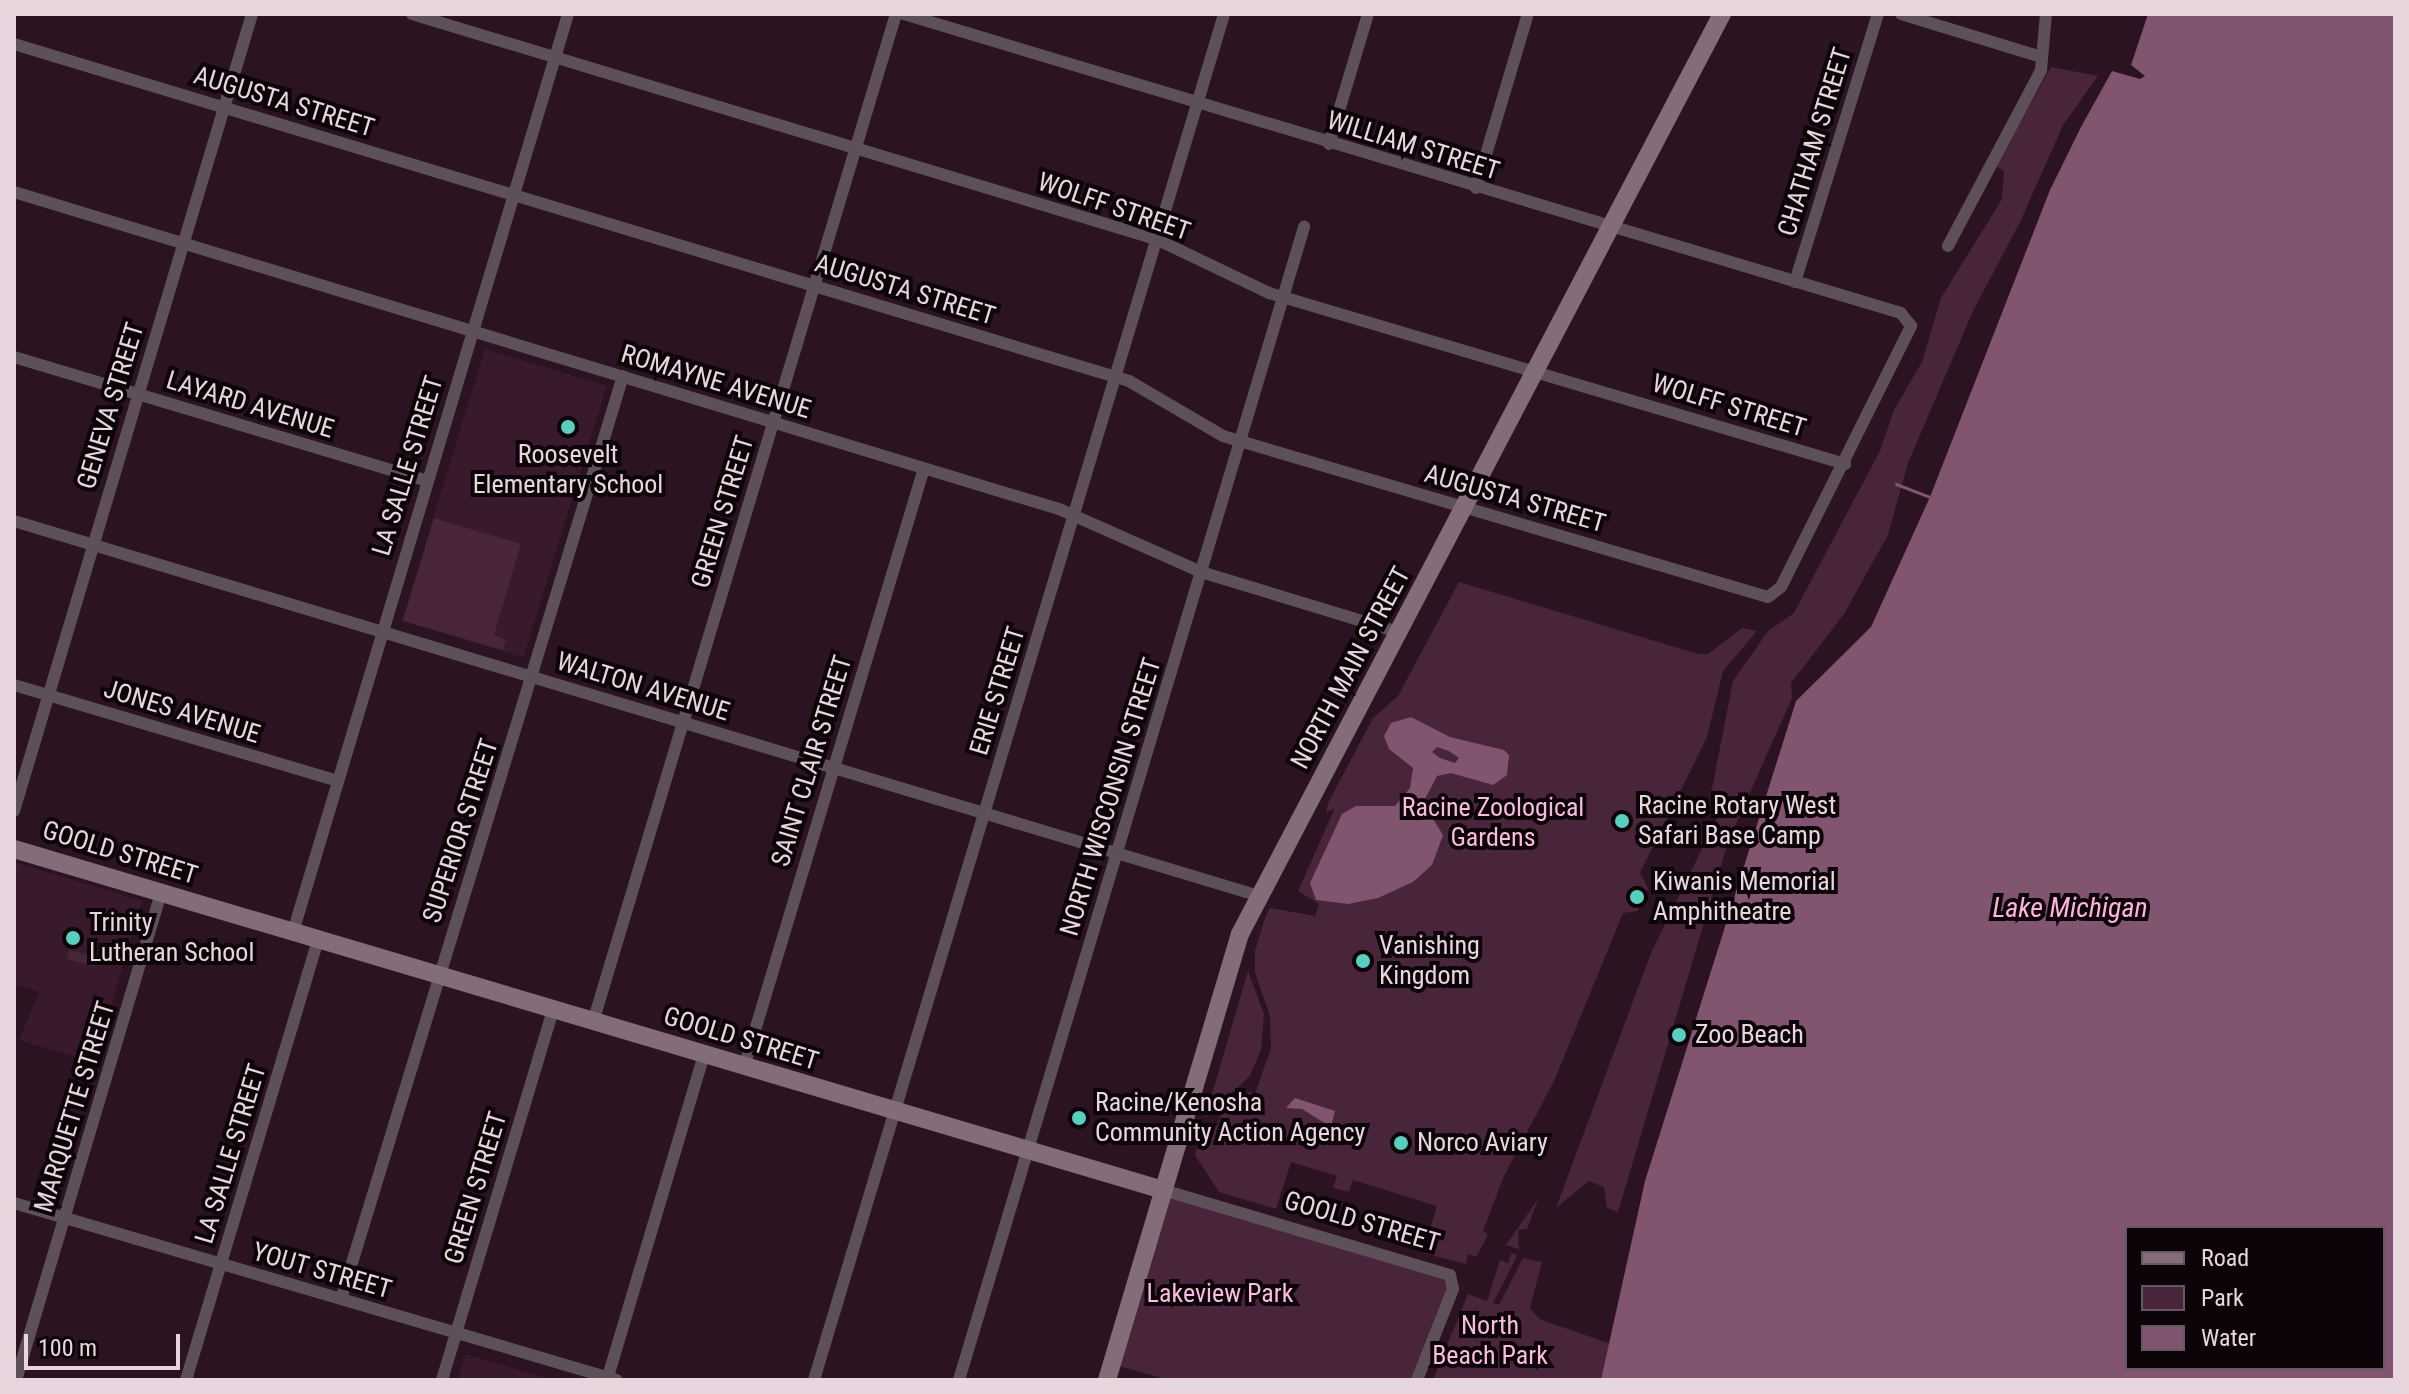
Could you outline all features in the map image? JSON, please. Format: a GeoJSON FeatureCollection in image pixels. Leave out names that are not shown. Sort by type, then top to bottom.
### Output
{"type":"FeatureCollection","features":[{"type":"Feature","properties":{"kind":"main road","name":"NORTH MAIN STREET"},"geometry":{"type":"LineString","coordinates":[[1107,1380],[1233,953],[1259,896],[1614,228],[1722,14]]}},
{"type":"Feature","properties":{"kind":"main road","name":"GOOLD STREET"},"geometry":{"type":"LineString","coordinates":[[14,849],[1163,1190]]}},
{"type":"Feature","properties":{"kind":"street","name":"GENEVA STREET"},"geometry":{"type":"LineString","coordinates":[[14,811],[252,14]]}},
{"type":"Feature","properties":{"kind":"street","name":"WOLFF STREET"},"geometry":{"type":"LineString","coordinates":[[412,14],[1156,239],[1283,298],[1845,464]]}},
{"type":"Feature","properties":{"kind":"street","name":"LA SALLE STREET"},"geometry":{"type":"LineString","coordinates":[[293,932],[568,14]]}},
{"type":"Feature","properties":{"kind":"street","name":"GREEN STREET"},"geometry":{"type":"LineString","coordinates":[[593,1022],[896,14]]}},
{"type":"Feature","properties":{"kind":"street","name":"WILLIAM STREET"},"geometry":{"type":"LineString","coordinates":[[904,14],[1909,319],[1910,328],[1845,464]]}},
{"type":"Feature","properties":{"kind":"street","name":"ERIE STREET"},"geometry":{"type":"LineString","coordinates":[[814,1380],[1224,14]]}},
{"type":"Feature","properties":{"kind":"street"},"geometry":{"type":"LineString","coordinates":[[1329,144],[1368,14]]}},
{"type":"Feature","properties":{"kind":"street"},"geometry":{"type":"LineString","coordinates":[[1476,188],[1528,14]]}},
{"type":"Feature","properties":{"kind":"street","name":"CHATHAM STREET"},"geometry":{"type":"LineString","coordinates":[[1795,282],[1878,14]]}},
{"type":"Feature","properties":{"kind":"street"},"geometry":{"type":"LineString","coordinates":[[1901,14],[2042,57]]}},
{"type":"Feature","properties":{"kind":"street"},"geometry":{"type":"LineString","coordinates":[[1948,246],[2041,70],[2046,14]]}},
{"type":"Feature","properties":{"kind":"street","name":"AUGUSTA STREET"},"geometry":{"type":"LineString","coordinates":[[14,44],[1115,376],[1240,441],[1773,596],[1845,464]]}},
{"type":"Feature","properties":{"kind":"street","name":"ROMAYNE AVENUE"},"geometry":{"type":"LineString","coordinates":[[14,192],[1074,514],[1201,572],[1399,632]]}},
{"type":"Feature","properties":{"kind":"street","name":"NORTH WISCONSIN STREET"},"geometry":{"type":"LineString","coordinates":[[959,1380],[1304,227]]}},
{"type":"Feature","properties":{"kind":"street","name":"LAYARD AVENUE"},"geometry":{"type":"LineString","coordinates":[[14,357],[427,481]]}},
{"type":"Feature","properties":{"kind":"street","name":"SUPERIOR STREET"},"geometry":{"type":"LineString","coordinates":[[341,1299],[623,376]]}},
{"type":"Feature","properties":{"kind":"street","name":"SAINT CLAIR STREET"},"geometry":{"type":"LineString","coordinates":[[744,1067],[924,468]]}},
{"type":"Feature","properties":{"kind":"street","name":"WALTON AVENUE"},"geometry":{"type":"LineString","coordinates":[[14,521],[1118,851],[1259,896]]}},
{"type":"Feature","properties":{"kind":"street","name":"JONES AVENUE"},"geometry":{"type":"LineString","coordinates":[[14,685],[338,781]]}},
{"type":"Feature","properties":{"kind":"street","name":"MARQUETTE STREET"},"geometry":{"type":"LineString","coordinates":[[16,1380],[161,893]]}},
{"type":"Feature","properties":{"kind":"street","name":"LA SALLE STREET"},"geometry":{"type":"LineString","coordinates":[[186,1380],[318,940]]}},
{"type":"Feature","properties":{"kind":"street","name":"GREEN STREET"},"geometry":{"type":"LineString","coordinates":[[442,1380],[553,1010]]}},
{"type":"Feature","properties":{"kind":"street"},"geometry":{"type":"LineString","coordinates":[[611,1379],[704,1055]]}},
{"type":"Feature","properties":{"kind":"street","name":"GOOLD STREET"},"geometry":{"type":"LineString","coordinates":[[1163,1190],[1452,1278],[1453,1289],[1417,1380]]}},
{"type":"Feature","properties":{"kind":"street","name":"YOUT STREET"},"geometry":{"type":"LineString","coordinates":[[14,1203],[611,1379]]}},
{"type":"Feature","properties":{"kind":"shaded area"},"geometry":{"type":"Polygon","coordinates":[[[485,349],[606,386],[523,658],[402,621],[485,349]]]}},
{"type":"Feature","properties":{"kind":"shaded area","name":"Trinity Lutheran School"},"geometry":{"type":"Polygon","coordinates":[[[14,862],[142,901],[94,1062],[19,1040],[39,992],[14,984],[14,862]]]}},
{"type":"Feature","properties":{"kind":"shaded area"},"geometry":{"type":"Polygon","coordinates":[[[466,1354],[485,1360],[553,1380],[458,1380],[466,1354]]]}},
{"type":"Feature","properties":{"kind":"green space"},"geometry":{"type":"Polygon","coordinates":[[[2051,67],[2098,76],[2063,125],[2020,222],[1973,311],[1908,463],[1888,535],[1844,614],[1791,683],[1792,698],[1728,842],[1618,1212],[1607,1208],[1604,1187],[1589,1181],[1556,1208],[1651,953],[1725,802],[1711,794],[1733,681],[1768,631],[1794,613],[1880,451],[1894,410],[1922,362],[1941,298],[2002,199],[2004,171],[1996,166],[2051,67]]]}},
{"type":"Feature","properties":{"kind":"green space"},"geometry":{"type":"Polygon","coordinates":[[[434,518],[521,544],[494,635],[506,640],[503,650],[403,621],[434,518]]]}},
{"type":"Feature","properties":{"kind":"green space","name":"Racine Zoological Gardens"},"geometry":{"type":"Polygon","coordinates":[[[1459,582],[1698,654],[1708,654],[1742,628],[1757,631],[1723,671],[1707,737],[1640,873],[1648,888],[1638,911],[1623,913],[1555,1079],[1504,1176],[1483,1231],[1488,1234],[1484,1243],[1476,1257],[1468,1254],[1466,1264],[1423,1253],[1437,1206],[1353,1180],[1349,1192],[1333,1188],[1337,1176],[1291,1162],[1276,1209],[1219,1192],[1195,1155],[1202,1132],[1218,1125],[1219,1117],[1248,1092],[1255,1094],[1271,1048],[1270,1016],[1255,973],[1255,951],[1266,915],[1270,908],[1315,916],[1319,904],[1298,891],[1335,808],[1326,813],[1328,803],[1373,718],[1398,696],[1459,582]]]}},
{"type":"Feature","properties":{"kind":"green space"},"geometry":{"type":"Polygon","coordinates":[[[69,950],[97,958],[94,967],[67,959],[69,950]]]}},
{"type":"Feature","properties":{"kind":"green space"},"geometry":{"type":"Polygon","coordinates":[[[1248,971],[1264,1014],[1261,1050],[1250,1076],[1205,1118],[1248,971]]]}},
{"type":"Feature","properties":{"kind":"green space","name":"Lakeview Park"},"geometry":{"type":"Polygon","coordinates":[[[1163,1190],[1452,1278],[1417,1380],[1168,1380],[1112,1364],[1163,1190]]]}},
{"type":"Feature","properties":{"kind":"green space"},"geometry":{"type":"Polygon","coordinates":[[[1538,1199],[1527,1229],[1518,1230],[1519,1249],[1506,1245],[1538,1199]]]}},
{"type":"Feature","properties":{"kind":"green space","name":"North Beach Park"},"geometry":{"type":"Polygon","coordinates":[[[1511,1253],[1517,1255],[1493,1303],[1499,1305],[1523,1258],[1542,1262],[1530,1308],[1539,1319],[1611,1344],[1601,1380],[1433,1380],[1468,1294],[1487,1301],[1500,1260],[1508,1263],[1511,1253]]]}},
{"type":"Feature","properties":{"kind":"water","name":"Lake Michigan"},"geometry":{"type":"Polygon","coordinates":[[[2148,14],[2395,14],[2395,1380],[1601,1380],[1645,1181],[1796,701],[1871,627],[1930,497],[2050,190],[2112,71],[2140,79],[2145,76],[2131,65],[2148,14]]]}},
{"type":"Feature","properties":{"kind":"water"},"geometry":{"type":"Polygon","coordinates":[[[1411,717],[1450,737],[1504,750],[1509,755],[1507,775],[1493,785],[1451,773],[1437,776],[1423,803],[1443,835],[1432,865],[1413,882],[1378,898],[1348,904],[1316,900],[1310,883],[1342,814],[1356,806],[1395,806],[1410,788],[1413,768],[1389,749],[1384,736],[1391,723],[1411,717]],[[1437,747],[1432,752],[1455,763],[1459,758],[1437,747]]]}},
{"type":"Feature","properties":{"kind":"water"},"geometry":{"type":"Polygon","coordinates":[[[1295,1098],[1335,1111],[1331,1127],[1302,1109],[1286,1108],[1295,1098]]]}},
{"type":"Feature","properties":{"kind":"waterway"},"geometry":{"type":"LineString","coordinates":[[1896,484],[1930,497]]}},
{"type":"Feature","properties":{"kind":"place","name":"Roosevelt Elementary School"},"geometry":{"type":"Point","coordinates":[568,427]}},
{"type":"Feature","properties":{"kind":"place","name":"Racine Rotary West Safari Base Camp"},"geometry":{"type":"Point","coordinates":[1622,821]}},
{"type":"Feature","properties":{"kind":"place","name":"Kiwanis Memorial Amphitheatre"},"geometry":{"type":"Point","coordinates":[1637,897]}},
{"type":"Feature","properties":{"kind":"place","name":"Trinity Lutheran School"},"geometry":{"type":"Point","coordinates":[73,938]}},
{"type":"Feature","properties":{"kind":"place","name":"Vanishing Kingdom"},"geometry":{"type":"Point","coordinates":[1363,961]}},
{"type":"Feature","properties":{"kind":"place","name":"Zoo Beach"},"geometry":{"type":"Point","coordinates":[1679,1035]}},
{"type":"Feature","properties":{"kind":"place","name":"Racine/Kenosha Community Action Agency"},"geometry":{"type":"Point","coordinates":[1079,1118]}},
{"type":"Feature","properties":{"kind":"place","name":"Norco Aviary"},"geometry":{"type":"Point","coordinates":[1401,1143]}}]}
